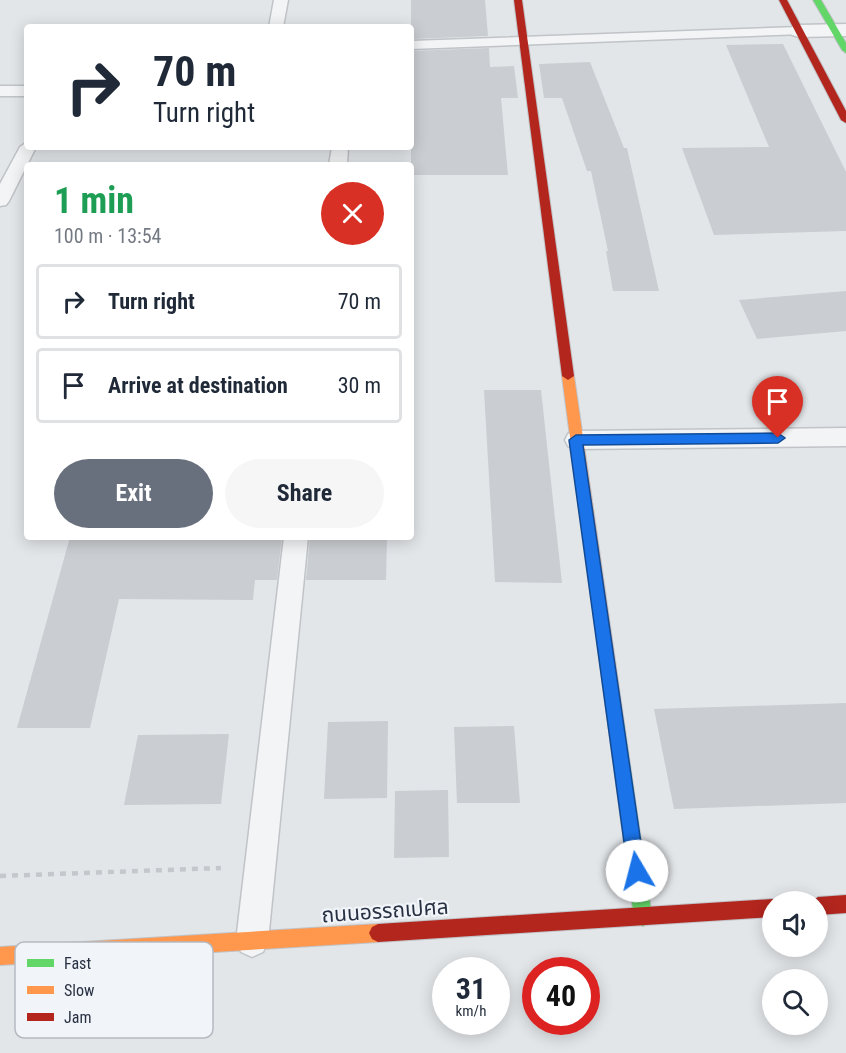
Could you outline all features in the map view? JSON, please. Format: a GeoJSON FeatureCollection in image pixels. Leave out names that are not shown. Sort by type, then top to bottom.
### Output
{"type":"FeatureCollection","features":[{"type":"Feature","properties":{"kind":"street"},"geometry":{"type":"LineString","coordinates":[[518,0],[576,440],[643,917]]}},
{"type":"Feature","properties":{"kind":"street"},"geometry":{"type":"LineString","coordinates":[[783,0],[846,120]]}},
{"type":"Feature","properties":{"kind":"street"},"geometry":{"type":"LineString","coordinates":[[817,0],[840,30],[846,50]]}},
{"type":"Feature","properties":{"kind":"street"},"geometry":{"type":"LineString","coordinates":[[799,31],[840,30]]}},
{"type":"Feature","properties":{"kind":"street"},"geometry":{"type":"LineString","coordinates":[[828,905],[846,904]]}},
{"type":"Feature","properties":{"kind":"street","name":"ถนนอรรถเปศล"},"geometry":{"type":"LineString","coordinates":[[213,943],[762,909]]}},
{"type":"Feature","properties":{"kind":"street","name":"ถนนอรรถเปศล"},"geometry":{"type":"LineString","coordinates":[[0,956],[15,955]]}},
{"type":"Feature","properties":{"kind":"lane"},"geometry":{"type":"LineString","coordinates":[[277,24],[281,0]]}},
{"type":"Feature","properties":{"kind":"lane"},"geometry":{"type":"LineString","coordinates":[[414,45],[799,31]]}},
{"type":"Feature","properties":{"kind":"lane"},"geometry":{"type":"LineString","coordinates":[[0,91],[24,91]]}},
{"type":"Feature","properties":{"kind":"lane"},"geometry":{"type":"LineString","coordinates":[[0,201],[26,150]]}},
{"type":"Feature","properties":{"kind":"lane"},"geometry":{"type":"LineString","coordinates":[[576,440],[846,437]]}},
{"type":"Feature","properties":{"kind":"lane"},"geometry":{"type":"LineString","coordinates":[[252,941],[296,540]]}},
{"type":"Feature","properties":{"kind":"path"},"geometry":{"type":"LineString","coordinates":[[0,876],[260,867]]}},
{"type":"Feature","properties":{"kind":"building"},"geometry":{"type":"Polygon","coordinates":[[[411,0],[485,0],[488,36],[414,39],[414,24],[411,24],[411,0]]]}},
{"type":"Feature","properties":{"kind":"building"},"geometry":{"type":"Polygon","coordinates":[[[783,44],[846,172],[846,231],[714,235],[682,148],[769,147],[726,45],[783,44]]]}},
{"type":"Feature","properties":{"kind":"building"},"geometry":{"type":"Polygon","coordinates":[[[489,48],[490,67],[514,66],[518,98],[501,98],[508,175],[414,175],[411,150],[414,150],[414,51],[489,48]]]}},
{"type":"Feature","properties":{"kind":"building"},"geometry":{"type":"Polygon","coordinates":[[[590,62],[624,148],[627,148],[659,291],[613,291],[606,251],[608,251],[591,171],[587,171],[562,98],[544,98],[539,64],[590,62]]]}},
{"type":"Feature","properties":{"kind":"building"},"geometry":{"type":"Polygon","coordinates":[[[846,291],[846,331],[757,339],[739,300],[846,291]]]}},
{"type":"Feature","properties":{"kind":"building"},"geometry":{"type":"Polygon","coordinates":[[[484,390],[541,390],[562,583],[495,582],[484,390]]]}},
{"type":"Feature","properties":{"kind":"building"},"geometry":{"type":"Polygon","coordinates":[[[69,540],[282,540],[277,580],[255,580],[253,600],[119,599],[90,728],[17,728],[69,540]]]}},
{"type":"Feature","properties":{"kind":"building"},"geometry":{"type":"Polygon","coordinates":[[[310,540],[387,540],[386,580],[306,580],[310,540]]]}},
{"type":"Feature","properties":{"kind":"building"},"geometry":{"type":"Polygon","coordinates":[[[846,703],[846,803],[674,809],[654,709],[846,703]]]}},
{"type":"Feature","properties":{"kind":"building"},"geometry":{"type":"Polygon","coordinates":[[[388,721],[387,798],[324,799],[328,722],[388,721]]]}},
{"type":"Feature","properties":{"kind":"building"},"geometry":{"type":"Polygon","coordinates":[[[514,726],[520,803],[457,803],[454,727],[514,726]]]}},
{"type":"Feature","properties":{"kind":"building"},"geometry":{"type":"Polygon","coordinates":[[[229,734],[221,804],[124,805],[138,735],[229,734]]]}},
{"type":"Feature","properties":{"kind":"building"},"geometry":{"type":"Polygon","coordinates":[[[448,790],[449,857],[394,858],[395,791],[448,790]]]}},
{"type":"Feature","properties":{"kind":"traffic: fast"},"geometry":{"type":"LineString","coordinates":[[817,0],[846,50]]}},
{"type":"Feature","properties":{"kind":"traffic: fast"},"geometry":{"type":"LineString","coordinates":[[616,723],[643,917]]}},
{"type":"Feature","properties":{"kind":"traffic: slow"},"geometry":{"type":"LineString","coordinates":[[568,376],[616,723]]}},
{"type":"Feature","properties":{"kind":"traffic: slow"},"geometry":{"type":"LineString","coordinates":[[213,943],[378,933]]}},
{"type":"Feature","properties":{"kind":"traffic: slow"},"geometry":{"type":"LineString","coordinates":[[0,956],[15,955]]}},
{"type":"Feature","properties":{"kind":"traffic: jam"},"geometry":{"type":"LineString","coordinates":[[518,0],[568,376]]}},
{"type":"Feature","properties":{"kind":"traffic: jam"},"geometry":{"type":"LineString","coordinates":[[783,0],[846,120]]}},
{"type":"Feature","properties":{"kind":"traffic: jam"},"geometry":{"type":"LineString","coordinates":[[828,905],[846,904]]}},
{"type":"Feature","properties":{"kind":"traffic: jam"},"geometry":{"type":"LineString","coordinates":[[378,933],[762,909]]}},
{"type":"Feature","properties":{"kind":"route"},"geometry":{"type":"LineString","coordinates":[[637,871],[576,440],[778,438]]}}]}
